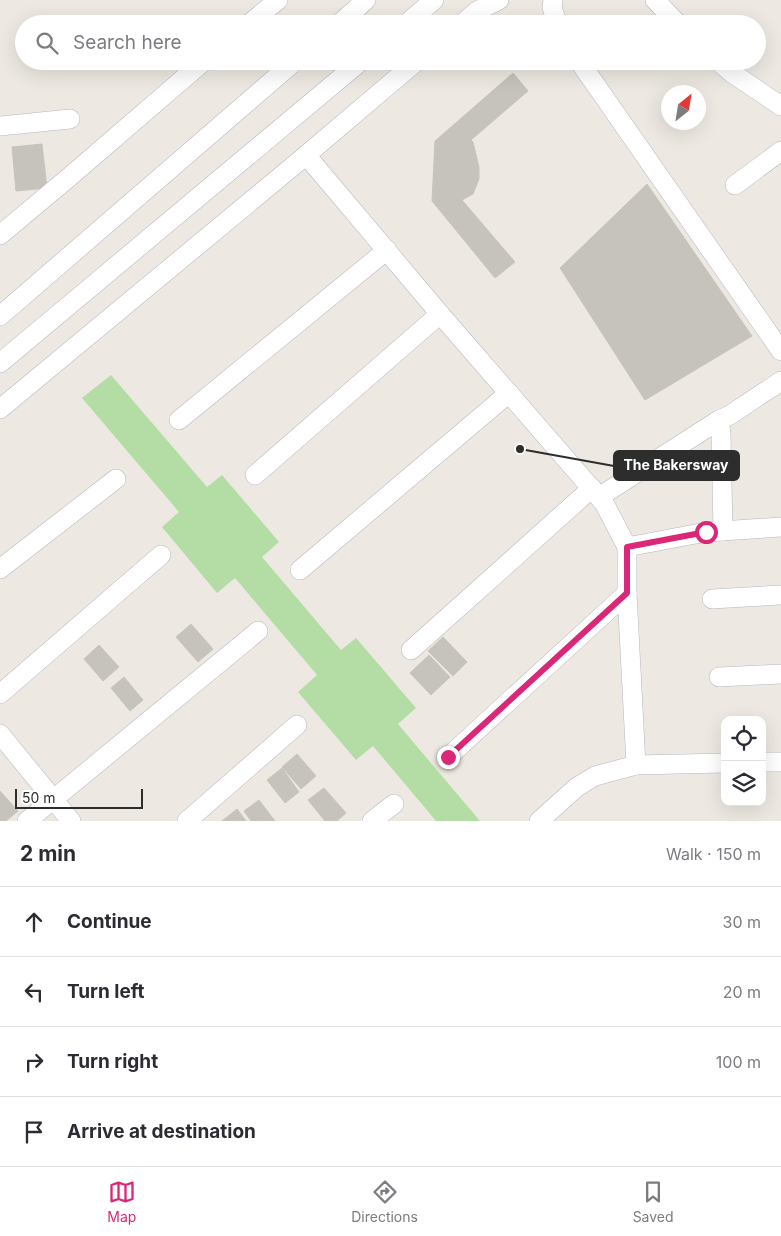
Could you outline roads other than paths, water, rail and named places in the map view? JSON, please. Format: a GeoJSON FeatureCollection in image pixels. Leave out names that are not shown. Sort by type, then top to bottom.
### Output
{"type":"FeatureCollection","features":[{"type":"Feature","properties":{"kind":"street"},"geometry":{"type":"LineString","coordinates":[[260,15],[278,0]]}},
{"type":"Feature","properties":{"kind":"street"},"geometry":{"type":"LineString","coordinates":[[348,15],[366,0]]}},
{"type":"Feature","properties":{"kind":"street"},"geometry":{"type":"LineString","coordinates":[[416,15],[434,0]]}},
{"type":"Feature","properties":{"kind":"street"},"geometry":{"type":"LineString","coordinates":[[472,15],[499,0]]}},
{"type":"Feature","properties":{"kind":"street"},"geometry":{"type":"LineString","coordinates":[[553,0],[554,15]]}},
{"type":"Feature","properties":{"kind":"street"},"geometry":{"type":"LineString","coordinates":[[655,0],[669,15]]}},
{"type":"Feature","properties":{"kind":"street"},"geometry":{"type":"LineString","coordinates":[[0,235],[194,70]]}},
{"type":"Feature","properties":{"kind":"street"},"geometry":{"type":"LineString","coordinates":[[0,316],[285,70]]}},
{"type":"Feature","properties":{"kind":"street"},"geometry":{"type":"LineString","coordinates":[[0,363],[350,70]]}},
{"type":"Feature","properties":{"kind":"street"},"geometry":{"type":"LineString","coordinates":[[0,409],[407,70]]}},
{"type":"Feature","properties":{"kind":"street"},"geometry":{"type":"LineString","coordinates":[[585,70],[781,351]]}},
{"type":"Feature","properties":{"kind":"street"},"geometry":{"type":"LineString","coordinates":[[728,70],[781,106]]}},
{"type":"Feature","properties":{"kind":"street"},"geometry":{"type":"LineString","coordinates":[[0,126],[70,119]]}},
{"type":"Feature","properties":{"kind":"street"},"geometry":{"type":"LineString","coordinates":[[735,185],[781,151]]}},
{"type":"Feature","properties":{"kind":"street"},"geometry":{"type":"LineString","coordinates":[[306,156],[604,503],[627,547],[627,593],[636,765]]}},
{"type":"Feature","properties":{"kind":"street"},"geometry":{"type":"LineString","coordinates":[[179,420],[387,250]]}},
{"type":"Feature","properties":{"kind":"street"},"geometry":{"type":"LineString","coordinates":[[255,475],[440,314]]}},
{"type":"Feature","properties":{"kind":"street"},"geometry":{"type":"LineString","coordinates":[[410,650],[595,493],[730,415],[781,381]]}},
{"type":"Feature","properties":{"kind":"street"},"geometry":{"type":"LineString","coordinates":[[300,570],[509,393]]}},
{"type":"Feature","properties":{"kind":"street"},"geometry":{"type":"LineString","coordinates":[[719,420],[723,531]]}},
{"type":"Feature","properties":{"kind":"street"},"geometry":{"type":"LineString","coordinates":[[0,569],[116,479]]}},
{"type":"Feature","properties":{"kind":"street"},"geometry":{"type":"LineString","coordinates":[[627,547],[706,532],[781,527]]}},
{"type":"Feature","properties":{"kind":"street"},"geometry":{"type":"LineString","coordinates":[[0,694],[162,555]]}},
{"type":"Feature","properties":{"kind":"street"},"geometry":{"type":"LineString","coordinates":[[448,757],[627,593]]}},
{"type":"Feature","properties":{"kind":"street"},"geometry":{"type":"LineString","coordinates":[[712,599],[781,595]]}},
{"type":"Feature","properties":{"kind":"street"},"geometry":{"type":"LineString","coordinates":[[27,821],[258,631]]}},
{"type":"Feature","properties":{"kind":"street"},"geometry":{"type":"LineString","coordinates":[[719,677],[781,674]]}},
{"type":"Feature","properties":{"kind":"street"},"geometry":{"type":"LineString","coordinates":[[187,821],[297,725]]}},
{"type":"Feature","properties":{"kind":"street"},"geometry":{"type":"LineString","coordinates":[[0,734],[71,821]]}},
{"type":"Feature","properties":{"kind":"street"},"geometry":{"type":"LineString","coordinates":[[766,762],[781,762]]}},
{"type":"Feature","properties":{"kind":"street"},"geometry":{"type":"LineString","coordinates":[[539,821],[577,788],[595,776],[636,765],[721,763]]}},
{"type":"Feature","properties":{"kind":"street"},"geometry":{"type":"LineString","coordinates":[[372,821],[394,804]]}},
{"type":"Feature","properties":{"kind":"place","name":"The Bakersway"},"geometry":{"type":"Point","coordinates":[520,449]}}]}
